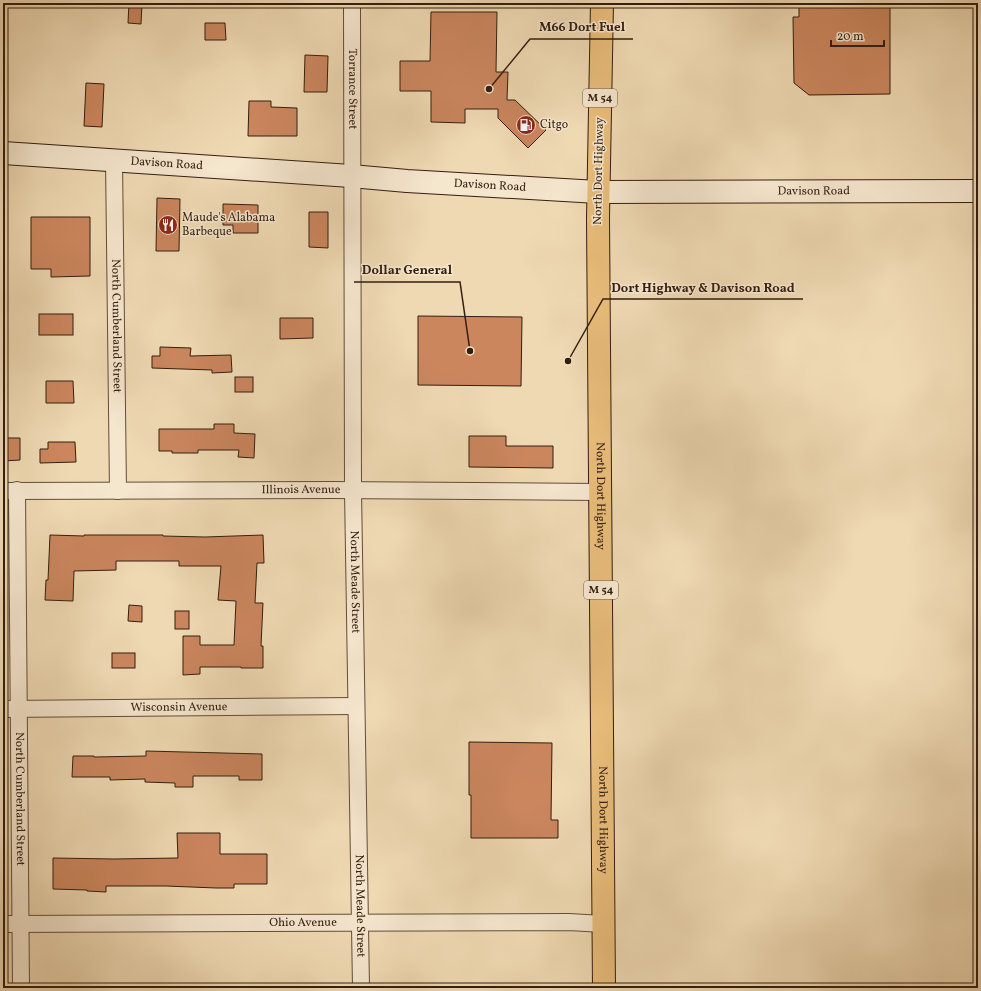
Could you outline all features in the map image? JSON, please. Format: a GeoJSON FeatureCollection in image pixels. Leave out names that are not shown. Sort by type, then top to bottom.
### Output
{"type":"FeatureCollection","features":[{"type":"Feature","properties":{"kind":"main road","name":"North Dort Highway"},"geometry":{"type":"LineString","coordinates":[[602,3],[598,192],[604,988]]}},
{"type":"Feature","properties":{"kind":"main road","name":"Davison Road"},"geometry":{"type":"LineString","coordinates":[[3,153],[407,181],[598,192],[978,190]]}},
{"type":"Feature","properties":{"kind":"street","name":"Torrance Street"},"geometry":{"type":"LineString","coordinates":[[351,176],[352,3]]}},
{"type":"Feature","properties":{"kind":"street","name":"North Cumberland Street"},"geometry":{"type":"LineString","coordinates":[[114,160],[118,491]]}},
{"type":"Feature","properties":{"kind":"street","name":"North Meade Street"},"geometry":{"type":"LineString","coordinates":[[351,176],[353,490],[360,988]]}},
{"type":"Feature","properties":{"kind":"street","name":"Illinois Avenue"},"geometry":{"type":"LineString","coordinates":[[10,491],[353,490],[600,492]]}},
{"type":"Feature","properties":{"kind":"street","name":"North Cumberland Street"},"geometry":{"type":"LineString","coordinates":[[10,491],[11,709],[21,924],[21,988]]}},
{"type":"Feature","properties":{"kind":"street","name":"Wisconsin Avenue"},"geometry":{"type":"LineString","coordinates":[[11,709],[356,706]]}},
{"type":"Feature","properties":{"kind":"street","name":"Ohio Avenue"},"geometry":{"type":"LineString","coordinates":[[3,924],[569,922],[603,924]]}},
{"type":"Feature","properties":{"kind":"building"},"geometry":{"type":"Polygon","coordinates":[[[129,3],[142,3],[141,24],[128,23],[129,3]]]}},
{"type":"Feature","properties":{"kind":"building"},"geometry":{"type":"Polygon","coordinates":[[[799,3],[890,3],[890,94],[809,95],[794,83],[793,17],[799,17],[799,3]]]}},
{"type":"Feature","properties":{"kind":"building"},"geometry":{"type":"Polygon","coordinates":[[[431,12],[497,12],[496,72],[508,72],[507,100],[515,100],[546,130],[528,148],[498,118],[498,109],[465,109],[465,123],[431,122],[431,91],[400,91],[400,61],[430,61],[431,12]]]}},
{"type":"Feature","properties":{"kind":"building"},"geometry":{"type":"Polygon","coordinates":[[[205,23],[225,23],[226,40],[205,40],[205,23]]]}},
{"type":"Feature","properties":{"kind":"building"},"geometry":{"type":"Polygon","coordinates":[[[305,55],[328,56],[327,92],[304,92],[305,55]]]}},
{"type":"Feature","properties":{"kind":"building"},"geometry":{"type":"Polygon","coordinates":[[[86,83],[104,84],[102,127],[84,126],[86,83]]]}},
{"type":"Feature","properties":{"kind":"building"},"geometry":{"type":"Polygon","coordinates":[[[249,101],[271,101],[271,107],[297,108],[297,136],[248,136],[249,101]]]}},
{"type":"Feature","properties":{"kind":"building","name":"Maude's Alabama Barbeque"},"geometry":{"type":"Polygon","coordinates":[[[157,198],[180,199],[179,251],[156,251],[157,198]]]}},
{"type":"Feature","properties":{"kind":"building"},"geometry":{"type":"Polygon","coordinates":[[[223,204],[258,205],[258,233],[233,233],[233,225],[223,225],[223,204]]]}},
{"type":"Feature","properties":{"kind":"building"},"geometry":{"type":"Polygon","coordinates":[[[309,212],[328,212],[328,248],[309,247],[309,212]]]}},
{"type":"Feature","properties":{"kind":"building"},"geometry":{"type":"Polygon","coordinates":[[[31,217],[90,217],[90,276],[51,277],[51,269],[31,269],[31,217]]]}},
{"type":"Feature","properties":{"kind":"building"},"geometry":{"type":"Polygon","coordinates":[[[39,314],[73,314],[73,335],[39,335],[39,314]]]}},
{"type":"Feature","properties":{"kind":"building"},"geometry":{"type":"Polygon","coordinates":[[[418,316],[522,317],[521,386],[418,385],[418,316]]]}},
{"type":"Feature","properties":{"kind":"building"},"geometry":{"type":"Polygon","coordinates":[[[280,318],[313,318],[313,338],[280,339],[280,318]]]}},
{"type":"Feature","properties":{"kind":"building"},"geometry":{"type":"Polygon","coordinates":[[[160,347],[191,348],[190,356],[231,355],[232,372],[212,373],[212,370],[152,368],[152,356],[160,356],[160,347]]]}},
{"type":"Feature","properties":{"kind":"building"},"geometry":{"type":"Polygon","coordinates":[[[235,377],[253,377],[253,392],[235,392],[235,377]]]}},
{"type":"Feature","properties":{"kind":"building"},"geometry":{"type":"Polygon","coordinates":[[[46,381],[73,381],[74,403],[46,403],[46,381]]]}},
{"type":"Feature","properties":{"kind":"building"},"geometry":{"type":"Polygon","coordinates":[[[214,424],[234,424],[234,433],[255,434],[254,458],[238,457],[239,450],[198,450],[198,453],[172,453],[172,451],[159,451],[159,429],[214,429],[214,424]]]}},
{"type":"Feature","properties":{"kind":"building"},"geometry":{"type":"Polygon","coordinates":[[[469,436],[506,436],[506,446],[553,446],[553,468],[469,467],[469,436]]]}},
{"type":"Feature","properties":{"kind":"building"},"geometry":{"type":"Polygon","coordinates":[[[3,438],[20,438],[20,460],[3,461],[3,438]]]}},
{"type":"Feature","properties":{"kind":"building"},"geometry":{"type":"Polygon","coordinates":[[[48,442],[75,442],[76,462],[40,463],[40,449],[48,449],[48,442]]]}},
{"type":"Feature","properties":{"kind":"building"},"geometry":{"type":"Polygon","coordinates":[[[50,535],[163,535],[205,537],[263,535],[264,563],[257,563],[255,603],[263,603],[261,646],[263,646],[263,668],[200,667],[200,674],[183,675],[183,636],[200,636],[200,645],[234,645],[236,601],[218,600],[221,566],[179,566],[179,561],[116,561],[116,570],[74,571],[73,601],[45,600],[46,580],[48,580],[50,535]]]}},
{"type":"Feature","properties":{"kind":"building"},"geometry":{"type":"Polygon","coordinates":[[[129,605],[142,606],[142,622],[128,621],[129,605]]]}},
{"type":"Feature","properties":{"kind":"building"},"geometry":{"type":"Polygon","coordinates":[[[175,611],[189,611],[189,629],[175,629],[175,611]]]}},
{"type":"Feature","properties":{"kind":"building"},"geometry":{"type":"Polygon","coordinates":[[[112,653],[135,653],[135,668],[112,668],[112,653]]]}},
{"type":"Feature","properties":{"kind":"building"},"geometry":{"type":"Polygon","coordinates":[[[469,742],[552,743],[551,820],[558,820],[558,838],[471,838],[469,742]]]}},
{"type":"Feature","properties":{"kind":"building"},"geometry":{"type":"Polygon","coordinates":[[[146,751],[262,754],[262,780],[239,780],[239,776],[193,776],[193,787],[175,787],[175,783],[145,782],[145,779],[110,780],[110,777],[72,777],[73,756],[146,756],[146,751]]]}},
{"type":"Feature","properties":{"kind":"building"},"geometry":{"type":"Polygon","coordinates":[[[177,833],[220,833],[220,854],[267,854],[267,884],[234,884],[234,888],[106,886],[106,892],[53,889],[53,858],[178,858],[177,833]]]}},
{"type":"Feature","properties":{"kind":"place","name":"M66 Dort Fuel"},"geometry":{"type":"Point","coordinates":[489,89]}},
{"type":"Feature","properties":{"kind":"place","name":"Citgo"},"geometry":{"type":"Point","coordinates":[526,125]}},
{"type":"Feature","properties":{"kind":"place","name":"Maude's Alabama Barbeque"},"geometry":{"type":"Point","coordinates":[168,225]}},
{"type":"Feature","properties":{"kind":"place","name":"Dollar General"},"geometry":{"type":"Point","coordinates":[470,351]}},
{"type":"Feature","properties":{"kind":"place","name":"Dort Highway & Davison Road"},"geometry":{"type":"Point","coordinates":[568,361]}}]}
